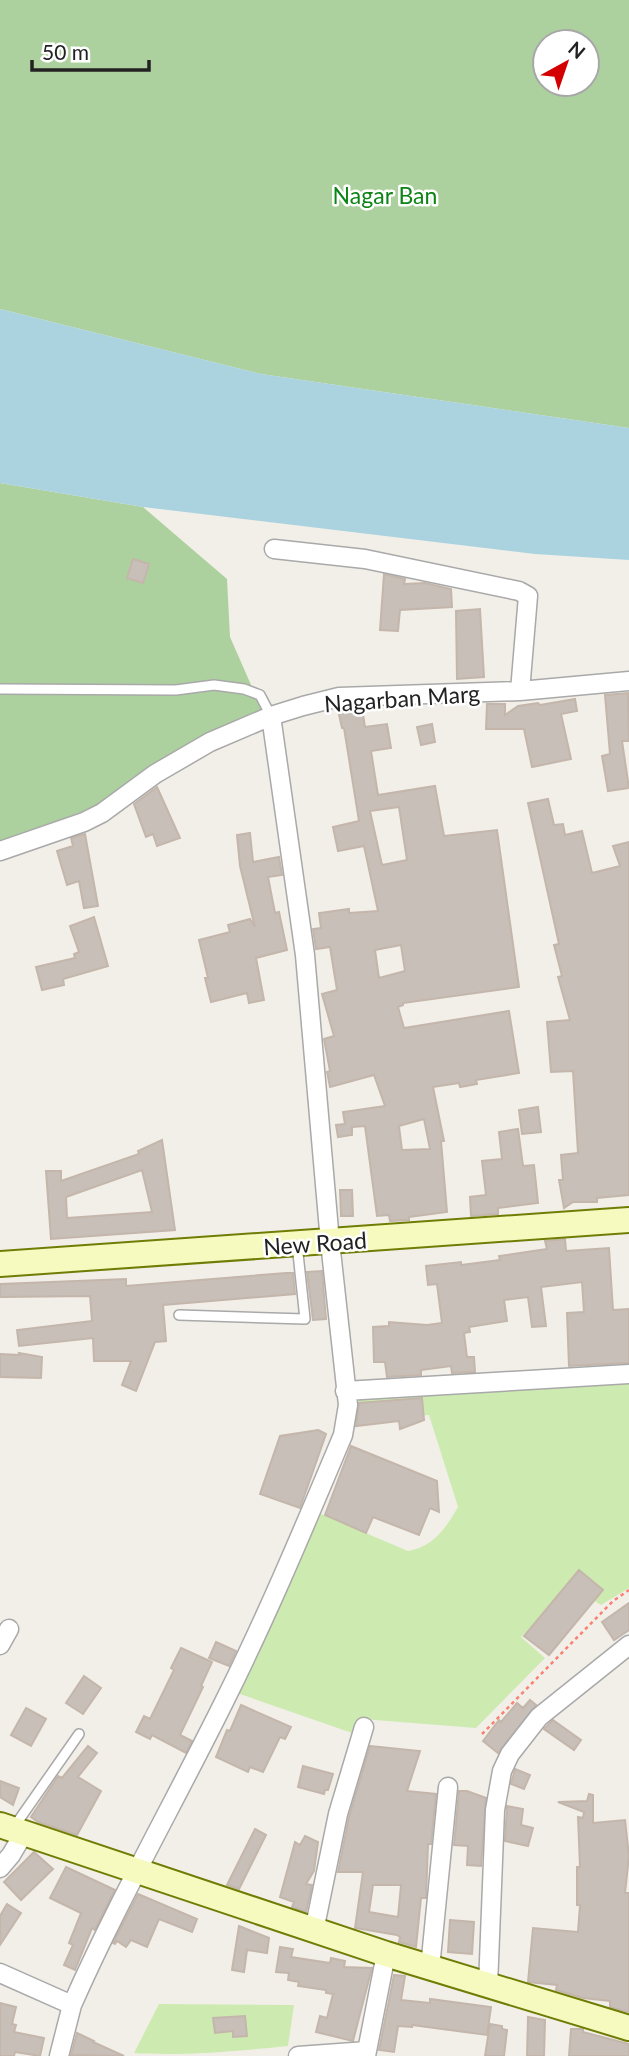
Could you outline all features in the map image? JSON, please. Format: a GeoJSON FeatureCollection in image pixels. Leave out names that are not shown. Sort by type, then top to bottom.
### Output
{"type":"FeatureCollection","features":[{"type":"Feature","properties":{"kind":"street"},"geometry":{"type":"LineString","coordinates":[[274,549],[365,559],[519,591],[528,596],[520,691]]}},
{"type":"Feature","properties":{"kind":"street","name":"Nagarban Marg"},"geometry":{"type":"LineString","coordinates":[[0,850],[84,822],[102,813],[155,774],[210,742],[271,716],[339,697],[520,691],[629,681]]}},
{"type":"Feature","properties":{"kind":"street"},"geometry":{"type":"LineString","coordinates":[[59,2056],[72,2004],[103,1935],[225,1700],[286,1572],[343,1435],[348,1405],[330,1242],[305,956],[271,716]]}},
{"type":"Feature","properties":{"kind":"street","name":"New Road"},"geometry":{"type":"LineString","coordinates":[[0,1264],[629,1220]]}},
{"type":"Feature","properties":{"kind":"street"},"geometry":{"type":"LineString","coordinates":[[345,1391],[629,1374]]}},
{"type":"Feature","properties":{"kind":"street"},"geometry":{"type":"LineString","coordinates":[[488,1986],[495,1810],[502,1771],[510,1754],[539,1717],[629,1645]]}},
{"type":"Feature","properties":{"kind":"street"},"geometry":{"type":"LineString","coordinates":[[314,1931],[338,1814],[364,1727]]}},
{"type":"Feature","properties":{"kind":"street"},"geometry":{"type":"LineString","coordinates":[[430,1968],[448,1787]]}},
{"type":"Feature","properties":{"kind":"street"},"geometry":{"type":"LineString","coordinates":[[0,1868],[11,1856],[12,1829],[314,1931],[629,2028]]}},
{"type":"Feature","properties":{"kind":"street"},"geometry":{"type":"LineString","coordinates":[[298,2056],[366,2053],[386,1954]]}},
{"type":"Feature","properties":{"kind":"street"},"geometry":{"type":"LineString","coordinates":[[2,1979],[72,2004]]}},
{"type":"Feature","properties":{"kind":"lane"},"geometry":{"type":"LineString","coordinates":[[0,689],[176,690],[214,685],[244,689],[260,695],[271,716]]}},
{"type":"Feature","properties":{"kind":"lane"},"geometry":{"type":"LineString","coordinates":[[179,1315],[305,1319],[297,1244]]}},
{"type":"Feature","properties":{"kind":"lane"},"geometry":{"type":"LineString","coordinates":[[12,1829],[79,1734]]}},
{"type":"Feature","properties":{"kind":"path"},"geometry":{"type":"LineString","coordinates":[[482,1734],[613,1601],[629,1590]]}},
{"type":"Feature","properties":{"kind":"green space","name":"Nagar Ban"},"geometry":{"type":"Polygon","coordinates":[[[0,0],[629,0],[629,428],[261,374],[0,309],[0,0]]]}},
{"type":"Feature","properties":{"kind":"green space"},"geometry":{"type":"Polygon","coordinates":[[[0,483],[143,507],[227,579],[230,637],[262,710],[105,801],[0,842],[0,483]]]}},
{"type":"Feature","properties":{"kind":"green space"},"geometry":{"type":"Polygon","coordinates":[[[629,1378],[629,1588],[601,1605],[572,1587],[521,1637],[545,1658],[476,1728],[362,1719],[355,1734],[237,1693],[316,1512],[408,1551],[432,1541],[458,1507],[429,1415],[352,1421],[357,1396],[629,1378]]]}},
{"type":"Feature","properties":{"kind":"green space"},"geometry":{"type":"Polygon","coordinates":[[[159,2004],[294,2005],[288,2046],[191,2053],[134,2053],[159,2004]]]}},
{"type":"Feature","properties":{"kind":"water"},"geometry":{"type":"Polygon","coordinates":[[[0,309],[261,374],[629,428],[629,560],[535,554],[143,507],[0,483],[0,309]]]}},
{"type":"Feature","properties":{"kind":"building"},"geometry":{"type":"Polygon","coordinates":[[[133,559],[149,564],[143,583],[127,578],[133,559]]]}},
{"type":"Feature","properties":{"kind":"building"},"geometry":{"type":"Polygon","coordinates":[[[384,574],[405,579],[404,584],[425,583],[451,589],[452,607],[400,610],[398,631],[380,630],[384,574]]]}},
{"type":"Feature","properties":{"kind":"building"},"geometry":{"type":"Polygon","coordinates":[[[480,609],[484,677],[457,679],[456,611],[480,609]]]}},
{"type":"Feature","properties":{"kind":"building"},"geometry":{"type":"Polygon","coordinates":[[[628,693],[629,741],[622,741],[629,788],[608,791],[602,756],[610,754],[605,695],[628,693]]]}},
{"type":"Feature","properties":{"kind":"building"},"geometry":{"type":"Polygon","coordinates":[[[575,699],[577,711],[561,714],[571,759],[532,767],[524,729],[486,729],[487,704],[505,704],[505,715],[518,706],[575,699]]]}},
{"type":"Feature","properties":{"kind":"building"},"geometry":{"type":"Polygon","coordinates":[[[362,708],[365,727],[387,724],[391,748],[371,751],[378,795],[435,786],[444,836],[497,830],[519,987],[403,1003],[398,1007],[404,1028],[509,1011],[519,1073],[476,1080],[477,1084],[460,1087],[459,1083],[433,1087],[444,1141],[441,1141],[447,1212],[409,1217],[409,1220],[390,1221],[389,1215],[377,1216],[365,1126],[352,1127],[352,1135],[338,1137],[336,1125],[345,1124],[343,1112],[385,1106],[374,1075],[330,1087],[327,1072],[330,1071],[324,1039],[334,1036],[322,994],[337,990],[330,947],[316,949],[313,929],[321,928],[319,913],[349,909],[349,913],[378,911],[364,846],[338,851],[333,827],[359,821],[344,728],[338,710],[362,708]],[[399,807],[370,811],[382,865],[407,860],[399,807]],[[401,945],[375,950],[379,978],[405,971],[401,945]],[[424,1119],[399,1126],[402,1150],[430,1149],[424,1119]]]}},
{"type":"Feature","properties":{"kind":"building"},"geometry":{"type":"Polygon","coordinates":[[[432,724],[435,742],[421,745],[417,727],[432,724]]]}},
{"type":"Feature","properties":{"kind":"building"},"geometry":{"type":"Polygon","coordinates":[[[157,787],[180,838],[157,846],[153,834],[146,837],[134,804],[157,787]]]}},
{"type":"Feature","properties":{"kind":"building"},"geometry":{"type":"Polygon","coordinates":[[[548,799],[554,825],[563,824],[565,835],[582,831],[592,873],[620,866],[613,846],[629,842],[629,1195],[597,1198],[597,1202],[573,1202],[564,1208],[559,1180],[563,1180],[561,1155],[578,1153],[573,1071],[551,1072],[547,1022],[570,1020],[558,977],[562,976],[554,945],[559,944],[528,803],[548,799]]]}},
{"type":"Feature","properties":{"kind":"building"},"geometry":{"type":"Polygon","coordinates":[[[250,833],[253,862],[279,857],[282,875],[268,877],[275,913],[279,912],[287,950],[256,958],[264,1000],[249,1003],[247,993],[211,1002],[199,940],[230,932],[228,925],[250,919],[255,927],[240,866],[237,835],[250,833]]]}},
{"type":"Feature","properties":{"kind":"building"},"geometry":{"type":"Polygon","coordinates":[[[85,834],[98,906],[84,908],[79,881],[67,885],[57,851],[73,846],[71,838],[85,834]]]}},
{"type":"Feature","properties":{"kind":"building"},"geometry":{"type":"Polygon","coordinates":[[[94,917],[108,966],[63,979],[64,985],[42,990],[36,967],[75,958],[74,954],[79,952],[70,926],[94,917]]]}},
{"type":"Feature","properties":{"kind":"building"},"geometry":{"type":"Polygon","coordinates":[[[538,1107],[541,1132],[522,1134],[519,1110],[538,1107]]]}},
{"type":"Feature","properties":{"kind":"building"},"geometry":{"type":"Polygon","coordinates":[[[518,1129],[523,1166],[534,1165],[538,1203],[498,1208],[498,1214],[471,1216],[470,1197],[486,1195],[482,1161],[502,1159],[499,1132],[518,1129]]]}},
{"type":"Feature","properties":{"kind":"building"},"geometry":{"type":"Polygon","coordinates":[[[162,1140],[175,1230],[51,1239],[46,1171],[61,1171],[61,1181],[139,1154],[138,1151],[162,1140]],[[142,1170],[66,1197],[67,1218],[152,1212],[142,1170]]]}},
{"type":"Feature","properties":{"kind":"building"},"geometry":{"type":"Polygon","coordinates":[[[340,1190],[352,1190],[353,1216],[341,1216],[340,1190]]]}},
{"type":"Feature","properties":{"kind":"building"},"geometry":{"type":"Polygon","coordinates":[[[565,1239],[566,1251],[609,1248],[613,1310],[629,1309],[629,1363],[569,1366],[567,1313],[584,1312],[582,1282],[541,1287],[546,1326],[532,1327],[528,1297],[504,1300],[507,1321],[469,1327],[470,1332],[464,1333],[467,1357],[474,1357],[475,1372],[452,1373],[451,1366],[421,1370],[421,1375],[387,1377],[385,1362],[374,1362],[373,1327],[389,1326],[389,1322],[427,1325],[442,1323],[437,1284],[428,1285],[426,1266],[500,1260],[499,1256],[547,1249],[545,1241],[565,1239]]]}},
{"type":"Feature","properties":{"kind":"building"},"geometry":{"type":"Polygon","coordinates":[[[322,1271],[326,1319],[313,1320],[307,1272],[322,1271]]]}},
{"type":"Feature","properties":{"kind":"building"},"geometry":{"type":"Polygon","coordinates":[[[293,1273],[295,1294],[163,1305],[166,1341],[155,1342],[136,1391],[122,1385],[131,1361],[94,1361],[93,1338],[19,1346],[17,1330],[92,1321],[90,1296],[0,1297],[0,1284],[126,1279],[126,1286],[293,1273]]]}},
{"type":"Feature","properties":{"kind":"building"},"geometry":{"type":"Polygon","coordinates":[[[19,1353],[42,1357],[41,1378],[0,1377],[0,1354],[20,1355],[19,1353]]]}},
{"type":"Feature","properties":{"kind":"building"},"geometry":{"type":"Polygon","coordinates":[[[422,1398],[424,1420],[400,1429],[399,1421],[356,1426],[359,1403],[422,1398]]]}},
{"type":"Feature","properties":{"kind":"building"},"geometry":{"type":"Polygon","coordinates":[[[318,1430],[326,1434],[300,1508],[260,1494],[280,1436],[318,1430]]]}},
{"type":"Feature","properties":{"kind":"building"},"geometry":{"type":"Polygon","coordinates":[[[351,1446],[437,1481],[439,1512],[430,1508],[419,1535],[373,1517],[366,1533],[325,1515],[351,1446]]]}},
{"type":"Feature","properties":{"kind":"building"},"geometry":{"type":"Polygon","coordinates":[[[579,1570],[603,1590],[549,1655],[524,1636],[579,1570]]]}},
{"type":"Feature","properties":{"kind":"building"},"geometry":{"type":"Polygon","coordinates":[[[629,1603],[629,1630],[614,1640],[602,1622],[629,1603]]]}},
{"type":"Feature","properties":{"kind":"building"},"geometry":{"type":"Polygon","coordinates":[[[216,1642],[236,1651],[229,1666],[209,1658],[216,1642]]]}},
{"type":"Feature","properties":{"kind":"building"},"geometry":{"type":"Polygon","coordinates":[[[181,1648],[212,1662],[180,1735],[192,1741],[186,1753],[152,1735],[150,1739],[136,1732],[144,1716],[150,1719],[174,1670],[171,1668],[181,1648]]]}},
{"type":"Feature","properties":{"kind":"building"},"geometry":{"type":"Polygon","coordinates":[[[84,1676],[101,1688],[83,1714],[66,1703],[84,1676]]]}},
{"type":"Feature","properties":{"kind":"building"},"geometry":{"type":"Polygon","coordinates":[[[530,1700],[536,1705],[498,1753],[483,1741],[517,1703],[523,1708],[530,1700]]]}},
{"type":"Feature","properties":{"kind":"building"},"geometry":{"type":"Polygon","coordinates":[[[241,1705],[291,1727],[285,1739],[280,1737],[263,1772],[250,1767],[248,1772],[216,1757],[241,1705]]]}},
{"type":"Feature","properties":{"kind":"building"},"geometry":{"type":"Polygon","coordinates":[[[26,1708],[46,1719],[31,1746],[11,1735],[26,1708]]]}},
{"type":"Feature","properties":{"kind":"building"},"geometry":{"type":"Polygon","coordinates":[[[553,1720],[581,1740],[574,1750],[544,1729],[553,1720]]]}},
{"type":"Feature","properties":{"kind":"building"},"geometry":{"type":"Polygon","coordinates":[[[88,1746],[97,1753],[78,1777],[101,1791],[77,1835],[38,1822],[31,1817],[58,1776],[62,1778],[88,1746]]]}},
{"type":"Feature","properties":{"kind":"building"},"geometry":{"type":"Polygon","coordinates":[[[370,1746],[420,1751],[407,1791],[436,1794],[431,1844],[428,1844],[426,1898],[421,1898],[416,1947],[399,1942],[400,1937],[397,1935],[355,1928],[363,1872],[338,1872],[349,1817],[370,1746]],[[373,1885],[369,1912],[398,1917],[401,1885],[373,1885]]]}},
{"type":"Feature","properties":{"kind":"building"},"geometry":{"type":"Polygon","coordinates":[[[303,1766],[333,1774],[324,1794],[298,1787],[303,1766]]]}},
{"type":"Feature","properties":{"kind":"building"},"geometry":{"type":"Polygon","coordinates":[[[515,1769],[530,1775],[524,1789],[511,1784],[515,1769]]]}},
{"type":"Feature","properties":{"kind":"building"},"geometry":{"type":"Polygon","coordinates":[[[0,1781],[19,1788],[13,1805],[0,1797],[0,1781]]]}},
{"type":"Feature","properties":{"kind":"building"},"geometry":{"type":"Polygon","coordinates":[[[459,1791],[486,1798],[481,1866],[467,1865],[468,1846],[454,1845],[459,1791]]]}},
{"type":"Feature","properties":{"kind":"building"},"geometry":{"type":"Polygon","coordinates":[[[589,1794],[593,1795],[593,1823],[625,1820],[629,1856],[625,1893],[629,1893],[629,2012],[610,2007],[610,2001],[583,1998],[556,1990],[557,1985],[528,1982],[533,1928],[578,1932],[578,1817],[583,1818],[584,1812],[558,1802],[587,1801],[589,1794]]]}},
{"type":"Feature","properties":{"kind":"building"},"geometry":{"type":"Polygon","coordinates":[[[507,1806],[523,1809],[521,1825],[533,1828],[528,1846],[505,1841],[507,1806]]]}},
{"type":"Feature","properties":{"kind":"building"},"geometry":{"type":"Polygon","coordinates":[[[255,1829],[266,1835],[239,1889],[227,1885],[255,1829]]]}},
{"type":"Feature","properties":{"kind":"building"},"geometry":{"type":"Polygon","coordinates":[[[305,1836],[318,1842],[314,1871],[306,1884],[312,1885],[306,1912],[292,1907],[294,1902],[280,1897],[295,1842],[300,1845],[305,1836]]]}},
{"type":"Feature","properties":{"kind":"building"},"geometry":{"type":"Polygon","coordinates":[[[34,1852],[53,1869],[21,1900],[4,1882],[34,1852]]]}},
{"type":"Feature","properties":{"kind":"building"},"geometry":{"type":"Polygon","coordinates":[[[66,1867],[115,1890],[95,1930],[92,1928],[75,1970],[64,1965],[73,1945],[69,1943],[81,1913],[50,1898],[66,1867]]]}},
{"type":"Feature","properties":{"kind":"building"},"geometry":{"type":"Polygon","coordinates":[[[138,1894],[197,1919],[192,1932],[159,1919],[147,1947],[131,1940],[126,1947],[117,1941],[113,1943],[138,1894]]]}},
{"type":"Feature","properties":{"kind":"building"},"geometry":{"type":"Polygon","coordinates":[[[7,1904],[21,1913],[0,1945],[0,1916],[7,1904]]]}},
{"type":"Feature","properties":{"kind":"building"},"geometry":{"type":"Polygon","coordinates":[[[450,1920],[474,1922],[472,1954],[448,1952],[450,1920]]]}},
{"type":"Feature","properties":{"kind":"building"},"geometry":{"type":"Polygon","coordinates":[[[239,1926],[269,1938],[267,1953],[247,1950],[244,1972],[232,1970],[239,1926]]]}},
{"type":"Feature","properties":{"kind":"building"},"geometry":{"type":"Polygon","coordinates":[[[280,1947],[293,1949],[291,1957],[330,1963],[331,1958],[345,1961],[344,1967],[372,1968],[353,2041],[316,2032],[320,2016],[327,2018],[333,1994],[326,1993],[326,1990],[298,1986],[299,1982],[288,1980],[289,1973],[276,1972],[280,1947]]]}},
{"type":"Feature","properties":{"kind":"building"},"geometry":{"type":"Polygon","coordinates":[[[394,1975],[405,1976],[401,2000],[430,2003],[430,1999],[491,2007],[487,2035],[412,2025],[398,2026],[394,2052],[379,2050],[394,1975]]]}},
{"type":"Feature","properties":{"kind":"building"},"geometry":{"type":"Polygon","coordinates":[[[0,2003],[16,2007],[12,2024],[16,2025],[14,2032],[44,2038],[40,2056],[15,2052],[14,2056],[0,2056],[0,2003]]]}},
{"type":"Feature","properties":{"kind":"building"},"geometry":{"type":"Polygon","coordinates":[[[245,2016],[247,2036],[233,2037],[233,2031],[215,2033],[213,2018],[245,2016]]]}},
{"type":"Feature","properties":{"kind":"building"},"geometry":{"type":"Polygon","coordinates":[[[528,2017],[545,2020],[544,2056],[527,2056],[528,2017]]]}},
{"type":"Feature","properties":{"kind":"building"},"geometry":{"type":"Polygon","coordinates":[[[490,2024],[502,2026],[502,2029],[507,2030],[504,2056],[485,2056],[490,2024]]]}},
{"type":"Feature","properties":{"kind":"building"},"geometry":{"type":"Polygon","coordinates":[[[571,2029],[583,2029],[583,2032],[629,2044],[629,2056],[569,2056],[571,2029]]]}},
{"type":"Feature","properties":{"kind":"building"},"geometry":{"type":"Polygon","coordinates":[[[77,2033],[93,2042],[124,2056],[71,2055],[77,2033]]]}}]}
